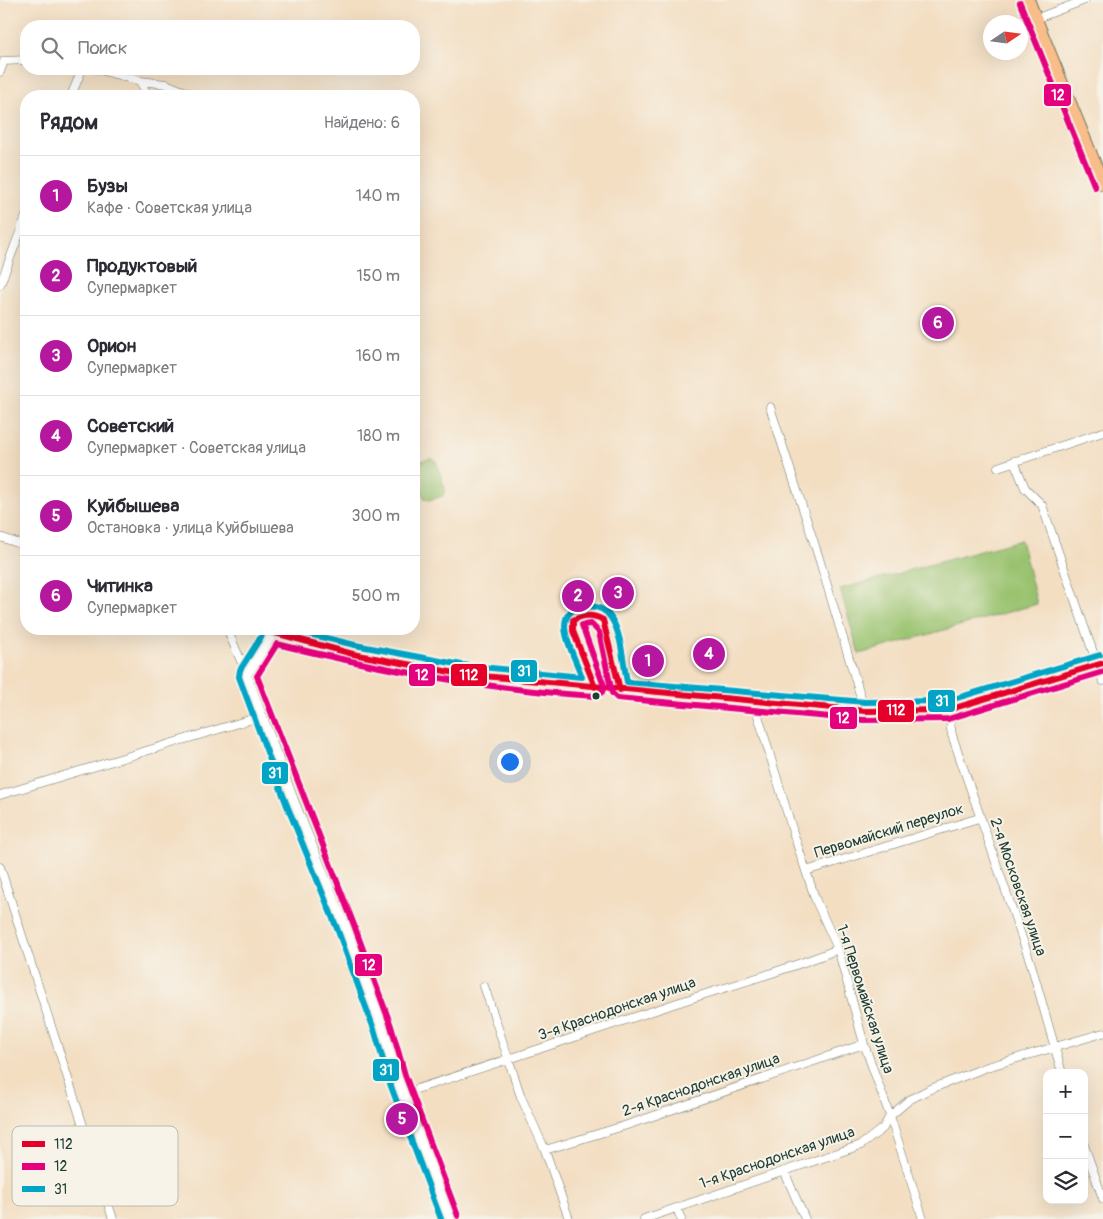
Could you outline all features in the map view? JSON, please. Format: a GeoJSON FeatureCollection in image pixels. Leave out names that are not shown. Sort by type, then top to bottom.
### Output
{"type":"FeatureCollection","features":[{"type":"Feature","properties":{"kind":"main road"},"geometry":{"type":"LineString","coordinates":[[1028,0],[1103,184]]}},
{"type":"Feature","properties":{"kind":"street"},"geometry":{"type":"LineString","coordinates":[[1035,19],[1068,3],[1084,0]]}},
{"type":"Feature","properties":{"kind":"street"},"geometry":{"type":"LineString","coordinates":[[0,72],[4,61],[20,60]]}},
{"type":"Feature","properties":{"kind":"street"},"geometry":{"type":"LineString","coordinates":[[73,90],[80,75]]}},
{"type":"Feature","properties":{"kind":"street"},"geometry":{"type":"LineString","coordinates":[[118,75],[140,81],[166,84],[180,90]]}},
{"type":"Feature","properties":{"kind":"street"},"geometry":{"type":"LineString","coordinates":[[140,81],[145,90]]}},
{"type":"Feature","properties":{"kind":"street"},"geometry":{"type":"LineString","coordinates":[[0,285],[20,232]]}},
{"type":"Feature","properties":{"kind":"street"},"geometry":{"type":"LineString","coordinates":[[770,407],[818,555],[865,711]]}},
{"type":"Feature","properties":{"kind":"street"},"geometry":{"type":"LineString","coordinates":[[998,467],[1103,432]]}},
{"type":"Feature","properties":{"kind":"street"},"geometry":{"type":"LineString","coordinates":[[1014,461],[1025,488],[1042,505],[1100,664],[1103,681]]}},
{"type":"Feature","properties":{"kind":"street"},"geometry":{"type":"LineString","coordinates":[[0,537],[20,542]]}},
{"type":"Feature","properties":{"kind":"street"},"geometry":{"type":"LineString","coordinates":[[595,687],[573,631],[574,620],[584,614],[593,614],[603,620],[620,690]]}},
{"type":"Feature","properties":{"kind":"street"},"geometry":{"type":"LineString","coordinates":[[230,635],[349,937],[450,1219]]}},
{"type":"Feature","properties":{"kind":"street"},"geometry":{"type":"LineString","coordinates":[[247,675],[273,635]]}},
{"type":"Feature","properties":{"kind":"street"},"geometry":{"type":"LineString","coordinates":[[278,635],[353,654],[461,674],[865,711],[948,710],[1100,664]]}},
{"type":"Feature","properties":{"kind":"street","name":"1-я Первомайская улица"},"geometry":{"type":"LineString","coordinates":[[754,702],[816,901],[838,949],[864,1044],[890,1116],[923,1219]]}},
{"type":"Feature","properties":{"kind":"street","name":"2-я Московская улица"},"geometry":{"type":"LineString","coordinates":[[948,710],[952,735],[979,818],[1031,964],[1061,1069]]}},
{"type":"Feature","properties":{"kind":"street"},"geometry":{"type":"LineString","coordinates":[[0,795],[262,716]]}},
{"type":"Feature","properties":{"kind":"street","name":"Первомайский переулок"},"geometry":{"type":"LineString","coordinates":[[806,871],[979,818]]}},
{"type":"Feature","properties":{"kind":"street"},"geometry":{"type":"LineString","coordinates":[[0,867],[83,1126]]}},
{"type":"Feature","properties":{"kind":"street","name":"3-я Краснодонская улица"},"geometry":{"type":"LineString","coordinates":[[404,1093],[508,1061],[669,1005],[800,965],[838,949]]}},
{"type":"Feature","properties":{"kind":"street"},"geometry":{"type":"LineString","coordinates":[[484,986],[521,1097],[545,1150],[569,1219]]}},
{"type":"Feature","properties":{"kind":"street","name":"1-я Краснодонская улица"},"geometry":{"type":"LineString","coordinates":[[644,1219],[861,1145],[883,1128],[890,1116],[909,1100],[928,1090],[987,1067],[1103,1033]]}},
{"type":"Feature","properties":{"kind":"street","name":"2-я Краснодонская улица"},"geometry":{"type":"LineString","coordinates":[[545,1150],[627,1125],[864,1044]]}},
{"type":"Feature","properties":{"kind":"street"},"geometry":{"type":"LineString","coordinates":[[1088,1156],[1103,1199]]}},
{"type":"Feature","properties":{"kind":"street"},"geometry":{"type":"LineString","coordinates":[[784,1171],[805,1219]]}},
{"type":"Feature","properties":{"kind":"street"},"geometry":{"type":"LineString","coordinates":[[109,1206],[113,1219]]}},
{"type":"Feature","properties":{"kind":"street"},"geometry":{"type":"LineString","coordinates":[[677,1208],[681,1219]]}},
{"type":"Feature","properties":{"kind":"green space"},"geometry":{"type":"Polygon","coordinates":[[[431,458],[436,461],[445,489],[443,496],[429,500],[424,498],[420,485],[420,461],[431,458]]]}},
{"type":"Feature","properties":{"kind":"green space"},"geometry":{"type":"Polygon","coordinates":[[[1021,540],[1037,604],[859,654],[840,589],[1021,540]]]}},
{"type":"Feature","properties":{"kind":"transit line","name":"12"},"geometry":{"type":"LineString","coordinates":[[1020,3],[1095,187]]}},
{"type":"Feature","properties":{"kind":"transit line","name":"31"},"geometry":{"type":"LineString","coordinates":[[313,635],[355,645],[462,665],[582,677],[569,645],[565,624],[568,615],[575,609],[591,606],[607,613],[615,625],[620,640],[627,682],[865,702],[947,701],[1100,655]]}},
{"type":"Feature","properties":{"kind":"transit line","name":"112"},"geometry":{"type":"LineString","coordinates":[[595,687],[573,631],[573,620],[584,616],[592,616],[603,620],[620,690]]}},
{"type":"Feature","properties":{"kind":"transit line","name":"12"},"geometry":{"type":"LineString","coordinates":[[458,1216],[405,1075],[391,1026],[354,925],[257,676],[277,644],[435,678],[515,689],[596,696],[602,692],[604,686],[582,625],[591,624],[599,632],[612,693],[617,698],[864,720],[948,719],[1103,672]]}},
{"type":"Feature","properties":{"kind":"transit line","name":"31"},"geometry":{"type":"LineString","coordinates":[[262,635],[240,670],[239,677],[286,803],[338,931],[375,1032],[389,1081],[441,1219]]}},
{"type":"Feature","properties":{"kind":"transit line","name":"112"},"geometry":{"type":"LineString","coordinates":[[282,635],[353,654],[461,674],[865,711],[948,710],[1103,663]]}},
{"type":"Feature","properties":{"kind":"place","name":"Читинка"},"geometry":{"type":"Point","coordinates":[938,323]}},
{"type":"Feature","properties":{"kind":"place","name":"Орион"},"geometry":{"type":"Point","coordinates":[618,593]}},
{"type":"Feature","properties":{"kind":"place","name":"Продуктовый"},"geometry":{"type":"Point","coordinates":[578,596]}},
{"type":"Feature","properties":{"kind":"place","name":"Советский"},"geometry":{"type":"Point","coordinates":[709,654]}},
{"type":"Feature","properties":{"kind":"place","name":"Бузы"},"geometry":{"type":"Point","coordinates":[648,661]}},
{"type":"Feature","properties":{"kind":"place","name":"Куйбышева"},"geometry":{"type":"Point","coordinates":[402,1119]}}]}
